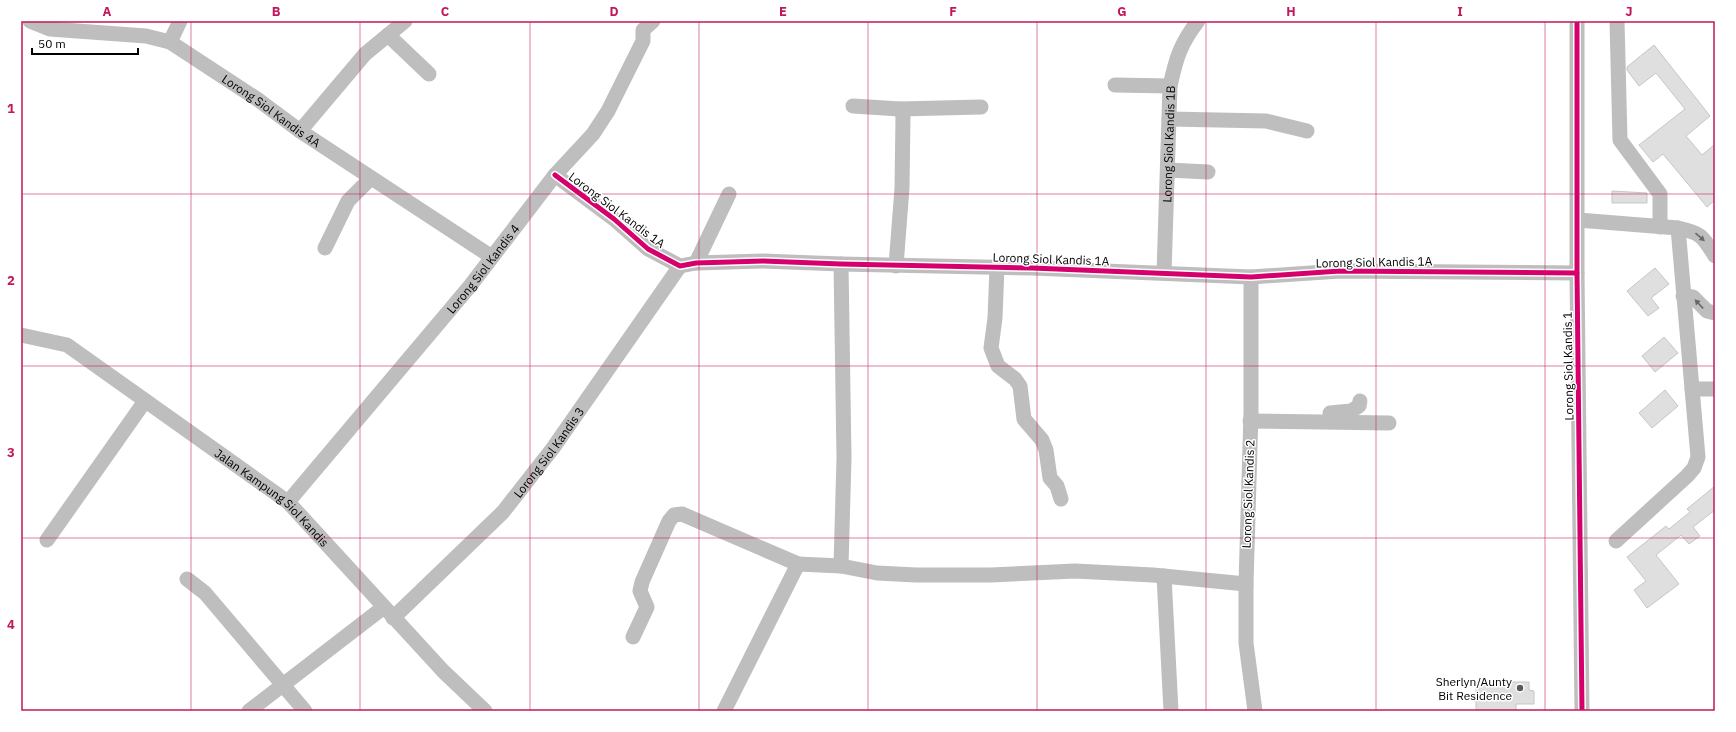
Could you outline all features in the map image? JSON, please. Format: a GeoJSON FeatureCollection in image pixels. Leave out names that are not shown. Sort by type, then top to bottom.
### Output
{"type":"FeatureCollection","features":[{"type":"Feature","properties":{"kind":"street","name":"Lorong Siol Kandis 4A"},"geometry":{"type":"LineString","coordinates":[[30,21],[50,29],[75,26],[146,36],[170,42],[257,99],[300,131],[492,257]]}},
{"type":"Feature","properties":{"kind":"street"},"geometry":{"type":"LineString","coordinates":[[170,42],[180,21]]}},
{"type":"Feature","properties":{"kind":"street"},"geometry":{"type":"LineString","coordinates":[[300,131],[365,54],[406,21]]}},
{"type":"Feature","properties":{"kind":"street","name":"Lorong Siol Kandis 1B"},"geometry":{"type":"LineString","coordinates":[[1164,273],[1170,86],[1176,58],[1186,37],[1198,21]]}},
{"type":"Feature","properties":{"kind":"street","name":"Lorong Siol Kandis 1"},"geometry":{"type":"LineString","coordinates":[[1577,21],[1577,273],[1582,711]]}},
{"type":"Feature","properties":{"kind":"street"},"geometry":{"type":"LineString","coordinates":[[1617,21],[1620,140],[1660,194],[1660,227]]}},
{"type":"Feature","properties":{"kind":"street","name":"Lorong Siol Kandis 4"},"geometry":{"type":"LineString","coordinates":[[288,502],[470,286],[555,175],[593,134],[602,120],[643,41],[643,24]]}},
{"type":"Feature","properties":{"kind":"street"},"geometry":{"type":"LineString","coordinates":[[388,35],[429,74]]}},
{"type":"Feature","properties":{"kind":"street"},"geometry":{"type":"LineString","coordinates":[[1115,85],[1170,86]]}},
{"type":"Feature","properties":{"kind":"street"},"geometry":{"type":"LineString","coordinates":[[853,106],[900,109],[981,107]]}},
{"type":"Feature","properties":{"kind":"street"},"geometry":{"type":"LineString","coordinates":[[896,266],[902,188],[903,116],[900,109]]}},
{"type":"Feature","properties":{"kind":"street"},"geometry":{"type":"LineString","coordinates":[[1169,119],[1266,121],[1307,131]]}},
{"type":"Feature","properties":{"kind":"street"},"geometry":{"type":"LineString","coordinates":[[1168,170],[1208,172]]}},
{"type":"Feature","properties":{"kind":"street","name":"Lorong Siol Kandis 1A"},"geometry":{"type":"LineString","coordinates":[[555,175],[614,219],[648,249],[680,266],[763,261],[896,266],[997,267],[1251,277],[1340,271],[1577,273]]}},
{"type":"Feature","properties":{"kind":"street"},"geometry":{"type":"LineString","coordinates":[[324,248],[348,201],[371,178]]}},
{"type":"Feature","properties":{"kind":"street"},"geometry":{"type":"LineString","coordinates":[[696,264],[729,194]]}},
{"type":"Feature","properties":{"kind":"street"},"geometry":{"type":"LineString","coordinates":[[1578,220],[1678,228],[1693,231],[1703,237],[1715,256]]}},
{"type":"Feature","properties":{"kind":"street"},"geometry":{"type":"LineString","coordinates":[[1616,541],[1687,476],[1694,468],[1698,458],[1678,228]]}},
{"type":"Feature","properties":{"kind":"street"},"geometry":{"type":"LineString","coordinates":[[841,264],[844,458],[842,566]]}},
{"type":"Feature","properties":{"kind":"street","name":"Lorong Siol Kandis 3"},"geometry":{"type":"LineString","coordinates":[[249,711],[283,684],[388,612],[503,512],[553,448],[680,266]]}},
{"type":"Feature","properties":{"kind":"street"},"geometry":{"type":"LineString","coordinates":[[997,267],[995,318],[991,348],[998,366],[1020,386],[1024,420],[1042,440],[1046,450],[1050,478],[1057,486],[1061,499]]}},
{"type":"Feature","properties":{"kind":"street","name":"Lorong Siol Kandis 2"},"geometry":{"type":"LineString","coordinates":[[1251,277],[1251,416],[1246,584],[1246,644],[1255,711]]}},
{"type":"Feature","properties":{"kind":"street"},"geometry":{"type":"LineString","coordinates":[[1683,296],[1693,297],[1707,311],[1715,313]]}},
{"type":"Feature","properties":{"kind":"street","name":"Jalan Kampung Siol Kandis"},"geometry":{"type":"LineString","coordinates":[[21,335],[67,345],[288,502],[477,709]]}},
{"type":"Feature","properties":{"kind":"street"},"geometry":{"type":"LineString","coordinates":[[1692,389],[1715,389]]}},
{"type":"Feature","properties":{"kind":"street"},"geometry":{"type":"LineString","coordinates":[[47,540],[145,401]]}},
{"type":"Feature","properties":{"kind":"street"},"geometry":{"type":"LineString","coordinates":[[1251,416],[1344,413],[1356,409],[1360,401]]}},
{"type":"Feature","properties":{"kind":"street"},"geometry":{"type":"LineString","coordinates":[[1251,416],[1389,423]]}},
{"type":"Feature","properties":{"kind":"street"},"geometry":{"type":"LineString","coordinates":[[633,638],[647,607],[640,591],[642,582],[669,521],[674,515],[682,514],[798,564],[842,566],[877,573],[916,575],[991,575],[1075,571],[1164,576],[1246,584]]}},
{"type":"Feature","properties":{"kind":"street"},"geometry":{"type":"LineString","coordinates":[[724,711],[798,564]]}},
{"type":"Feature","properties":{"kind":"street"},"geometry":{"type":"LineString","coordinates":[[1164,576],[1171,711]]}},
{"type":"Feature","properties":{"kind":"street"},"geometry":{"type":"LineString","coordinates":[[187,579],[205,593],[305,711]]}},
{"type":"Feature","properties":{"kind":"building"},"geometry":{"type":"Polygon","coordinates":[[[1654,45],[1710,116],[1686,136],[1702,155],[1715,144],[1715,200],[1707,207],[1663,154],[1653,162],[1639,145],[1685,109],[1656,73],[1639,86],[1627,70],[1627,67],[1654,45]]]}},
{"type":"Feature","properties":{"kind":"building"},"geometry":{"type":"Polygon","coordinates":[[[1612,191],[1647,193],[1647,203],[1612,203],[1612,191]]]}},
{"type":"Feature","properties":{"kind":"building"},"geometry":{"type":"Polygon","coordinates":[[[1655,268],[1669,284],[1651,298],[1659,308],[1648,316],[1627,291],[1655,268]]]}},
{"type":"Feature","properties":{"kind":"building"},"geometry":{"type":"Polygon","coordinates":[[[1664,337],[1678,353],[1655,372],[1642,356],[1664,337]]]}},
{"type":"Feature","properties":{"kind":"building"},"geometry":{"type":"Polygon","coordinates":[[[1665,390],[1678,406],[1652,428],[1639,413],[1665,390]]]}},
{"type":"Feature","properties":{"kind":"building"},"geometry":{"type":"Polygon","coordinates":[[[1715,486],[1715,510],[1693,527],[1700,536],[1689,544],[1681,535],[1656,555],[1679,584],[1647,608],[1634,590],[1646,581],[1627,557],[1666,526],[1669,529],[1690,512],[1687,509],[1715,486]]]}},
{"type":"Feature","properties":{"kind":"building"},"geometry":{"type":"Polygon","coordinates":[[[1476,682],[1529,682],[1529,690],[1534,691],[1534,704],[1516,704],[1516,711],[1476,711],[1476,682]]]}},
{"type":"Feature","properties":{"kind":"cycle path"},"geometry":{"type":"LineString","coordinates":[[1577,21],[1577,273],[1582,711]]}},
{"type":"Feature","properties":{"kind":"cycle path"},"geometry":{"type":"LineString","coordinates":[[555,175],[614,219],[648,249],[680,266],[696,263],[763,261],[1032,268],[1251,277],[1340,271],[1577,273]]}},
{"type":"Feature","properties":{"kind":"place","name":"Sherlyn/Aunty Bit Residence"},"geometry":{"type":"Point","coordinates":[1520,688]}}]}
